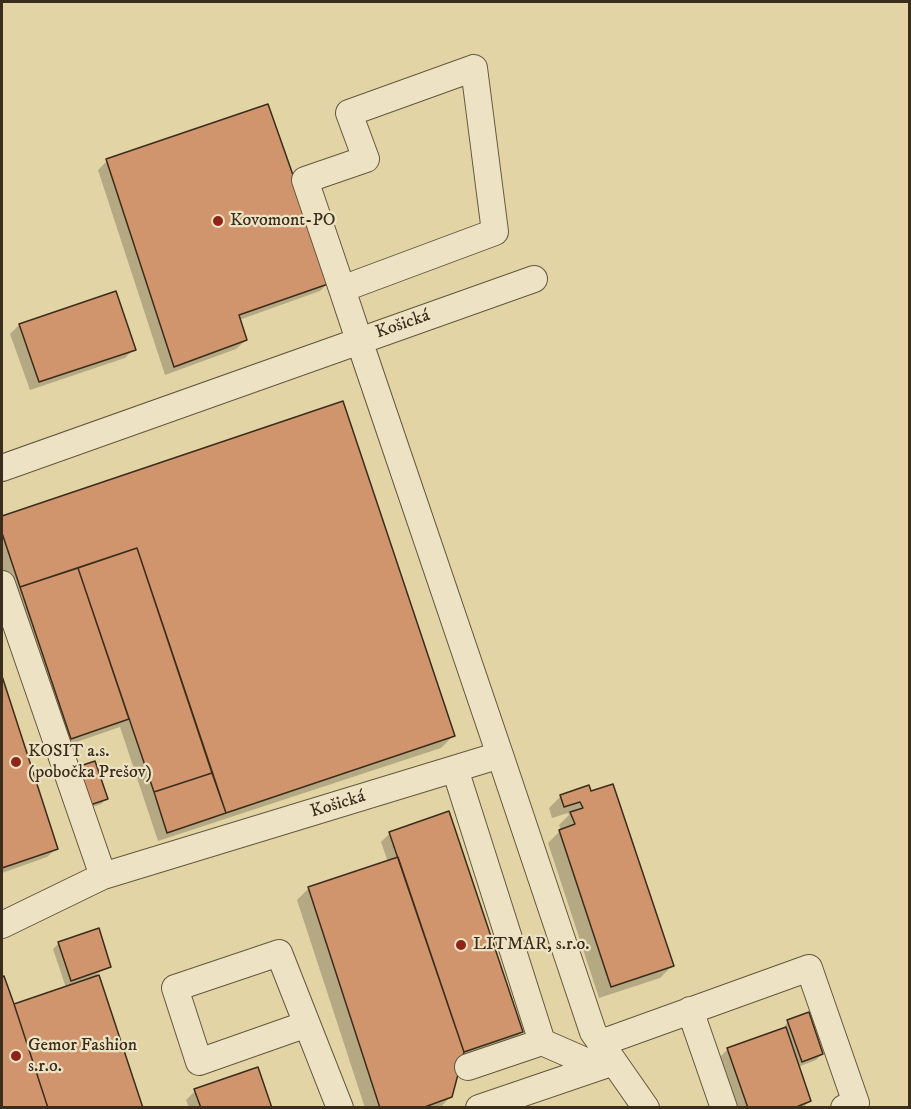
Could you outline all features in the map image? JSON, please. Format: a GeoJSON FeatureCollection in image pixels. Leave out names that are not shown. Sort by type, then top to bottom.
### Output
{"type":"FeatureCollection","features":[{"type":"Feature","properties":{"kind":"lane"},"geometry":{"type":"LineString","coordinates":[[342,289],[495,232],[474,68],[349,112],[366,159],[305,180],[594,1032],[605,1057],[646,1107]]}},
{"type":"Feature","properties":{"kind":"lane","name":"Košická"},"geometry":{"type":"LineString","coordinates":[[2,468],[534,279]]}},
{"type":"Feature","properties":{"kind":"lane"},"geometry":{"type":"LineString","coordinates":[[2,584],[103,876]]}},
{"type":"Feature","properties":{"kind":"lane","name":"Košická"},"geometry":{"type":"LineString","coordinates":[[2,925],[103,876],[500,755]]}},
{"type":"Feature","properties":{"kind":"lane"},"geometry":{"type":"LineString","coordinates":[[454,769],[542,1042]]}},
{"type":"Feature","properties":{"kind":"lane"},"geometry":{"type":"LineString","coordinates":[[307,1024],[199,1062],[176,988],[279,953],[340,1107]]}},
{"type":"Feature","properties":{"kind":"lane"},"geometry":{"type":"LineString","coordinates":[[479,1107],[605,1057],[690,1010],[809,969],[856,1103],[844,1107]]}},
{"type":"Feature","properties":{"kind":"lane"},"geometry":{"type":"LineString","coordinates":[[690,1010],[723,1107]]}},
{"type":"Feature","properties":{"kind":"lane"},"geometry":{"type":"LineString","coordinates":[[468,1067],[542,1042],[605,1057]]}},
{"type":"Feature","properties":{"kind":"building","name":"Kovomont-PO"},"geometry":{"type":"Polygon","coordinates":[[[268,104],[331,283],[239,315],[247,340],[174,367],[106,159],[268,104]]]}},
{"type":"Feature","properties":{"kind":"building"},"geometry":{"type":"Polygon","coordinates":[[[116,291],[136,350],[39,382],[19,324],[116,291]]]}},
{"type":"Feature","properties":{"kind":"building"},"geometry":{"type":"Polygon","coordinates":[[[343,401],[455,736],[226,813],[137,548],[20,587],[2,533],[2,516],[343,401]]]}},
{"type":"Feature","properties":{"kind":"building"},"geometry":{"type":"Polygon","coordinates":[[[137,548],[212,773],[154,792],[78,568],[137,548]]]}},
{"type":"Feature","properties":{"kind":"building"},"geometry":{"type":"Polygon","coordinates":[[[78,568],[129,719],[71,739],[20,587],[78,568]]]}},
{"type":"Feature","properties":{"kind":"building","name":"KOSIT a.s. (pobočka Prešov)"},"geometry":{"type":"Polygon","coordinates":[[[2,676],[58,849],[2,868],[2,676]]]}},
{"type":"Feature","properties":{"kind":"building"},"geometry":{"type":"Polygon","coordinates":[[[95,761],[108,799],[90,805],[77,767],[95,761]]]}},
{"type":"Feature","properties":{"kind":"building"},"geometry":{"type":"Polygon","coordinates":[[[212,773],[226,813],[167,833],[154,792],[212,773]]]}},
{"type":"Feature","properties":{"kind":"building"},"geometry":{"type":"Polygon","coordinates":[[[613,784],[674,966],[611,987],[559,830],[575,824],[570,812],[583,808],[580,802],[564,807],[560,795],[589,785],[591,791],[613,784]]]}},
{"type":"Feature","properties":{"kind":"building","name":"LITMAR, s.r.o."},"geometry":{"type":"Polygon","coordinates":[[[449,811],[523,1032],[464,1052],[389,832],[449,811]]]}},
{"type":"Feature","properties":{"kind":"building"},"geometry":{"type":"Polygon","coordinates":[[[398,857],[464,1052],[452,1097],[422,1108],[380,1108],[308,887],[398,857]]]}},
{"type":"Feature","properties":{"kind":"building"},"geometry":{"type":"Polygon","coordinates":[[[99,928],[111,967],[71,981],[58,942],[99,928]]]}},
{"type":"Feature","properties":{"kind":"building"},"geometry":{"type":"Polygon","coordinates":[[[99,975],[143,1108],[48,1108],[14,1004],[99,975]]]}},
{"type":"Feature","properties":{"kind":"building","name":"Gemor Fashion s.r.o."},"geometry":{"type":"Polygon","coordinates":[[[4,976],[48,1108],[2,1108],[2,977],[4,976]]]}},
{"type":"Feature","properties":{"kind":"building"},"geometry":{"type":"Polygon","coordinates":[[[809,1012],[823,1054],[802,1062],[787,1020],[809,1012]]]}},
{"type":"Feature","properties":{"kind":"building"},"geometry":{"type":"Polygon","coordinates":[[[786,1027],[811,1101],[794,1108],[748,1108],[727,1048],[786,1027]]]}},
{"type":"Feature","properties":{"kind":"building"},"geometry":{"type":"Polygon","coordinates":[[[258,1067],[272,1108],[201,1108],[194,1089],[258,1067]]]}},
{"type":"Feature","properties":{"kind":"place","name":"Kovomont-PO"},"geometry":{"type":"Point","coordinates":[218,221]}},
{"type":"Feature","properties":{"kind":"place","name":"KOSIT a.s. (pobočka Prešov)"},"geometry":{"type":"Point","coordinates":[16,762]}},
{"type":"Feature","properties":{"kind":"place","name":"LITMAR, s.r.o."},"geometry":{"type":"Point","coordinates":[461,945]}},
{"type":"Feature","properties":{"kind":"place","name":"Gemor Fashion s.r.o."},"geometry":{"type":"Point","coordinates":[16,1056]}}]}
